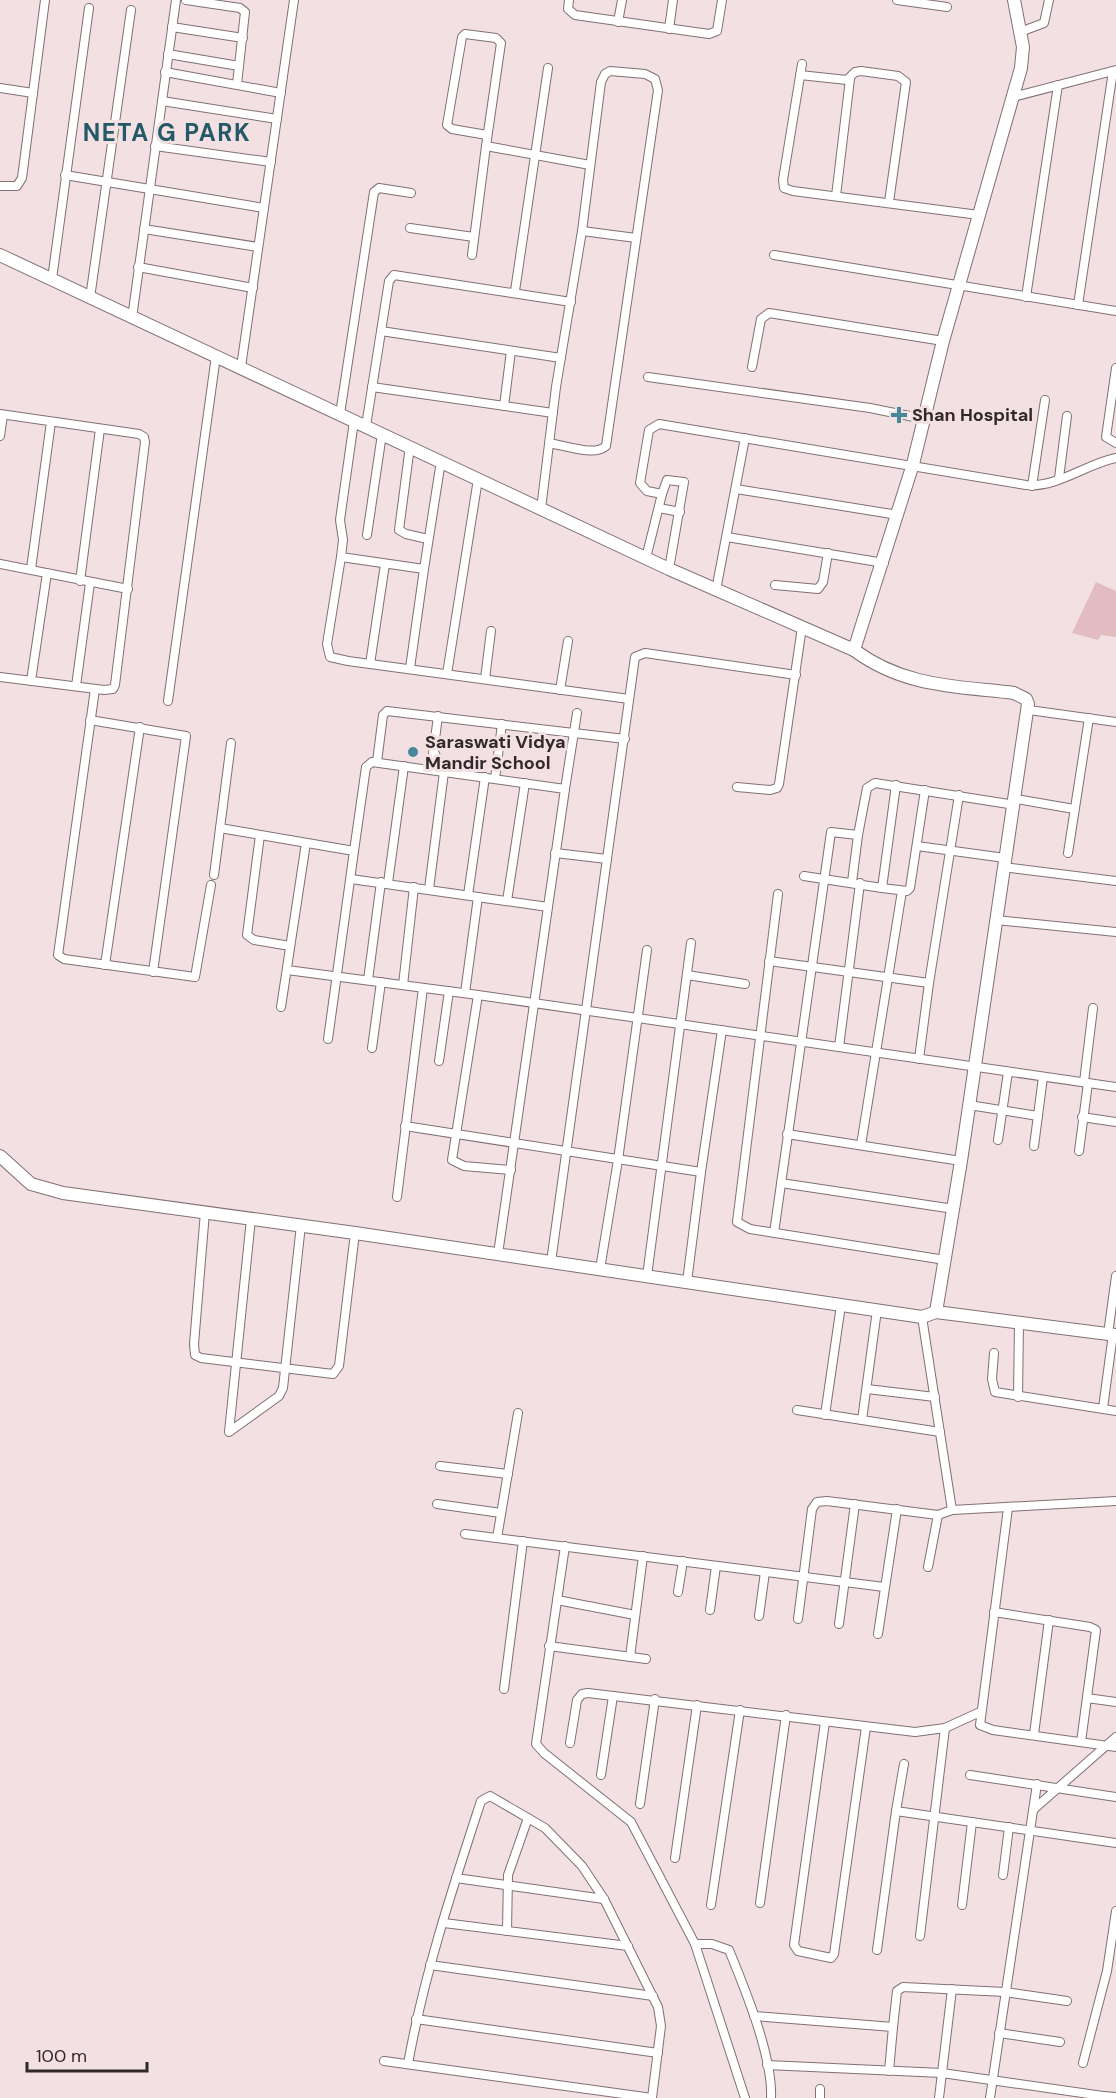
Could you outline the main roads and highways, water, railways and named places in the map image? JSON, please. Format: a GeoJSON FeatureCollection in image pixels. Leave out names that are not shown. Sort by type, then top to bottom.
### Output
{"type":"FeatureCollection","features":[{"type":"Feature","properties":{"kind":"place","name":"Shan Hospital"},"geometry":{"type":"Point","coordinates":[899,415]}},
{"type":"Feature","properties":{"kind":"place","name":"Saraswati Vidya Mandir School"},"geometry":{"type":"Point","coordinates":[413,752]}},
{"type":"Feature","properties":{"kind":"district","name":"NETA G PARK"},"geometry":{"type":"Point","coordinates":[167,132]}}]}
